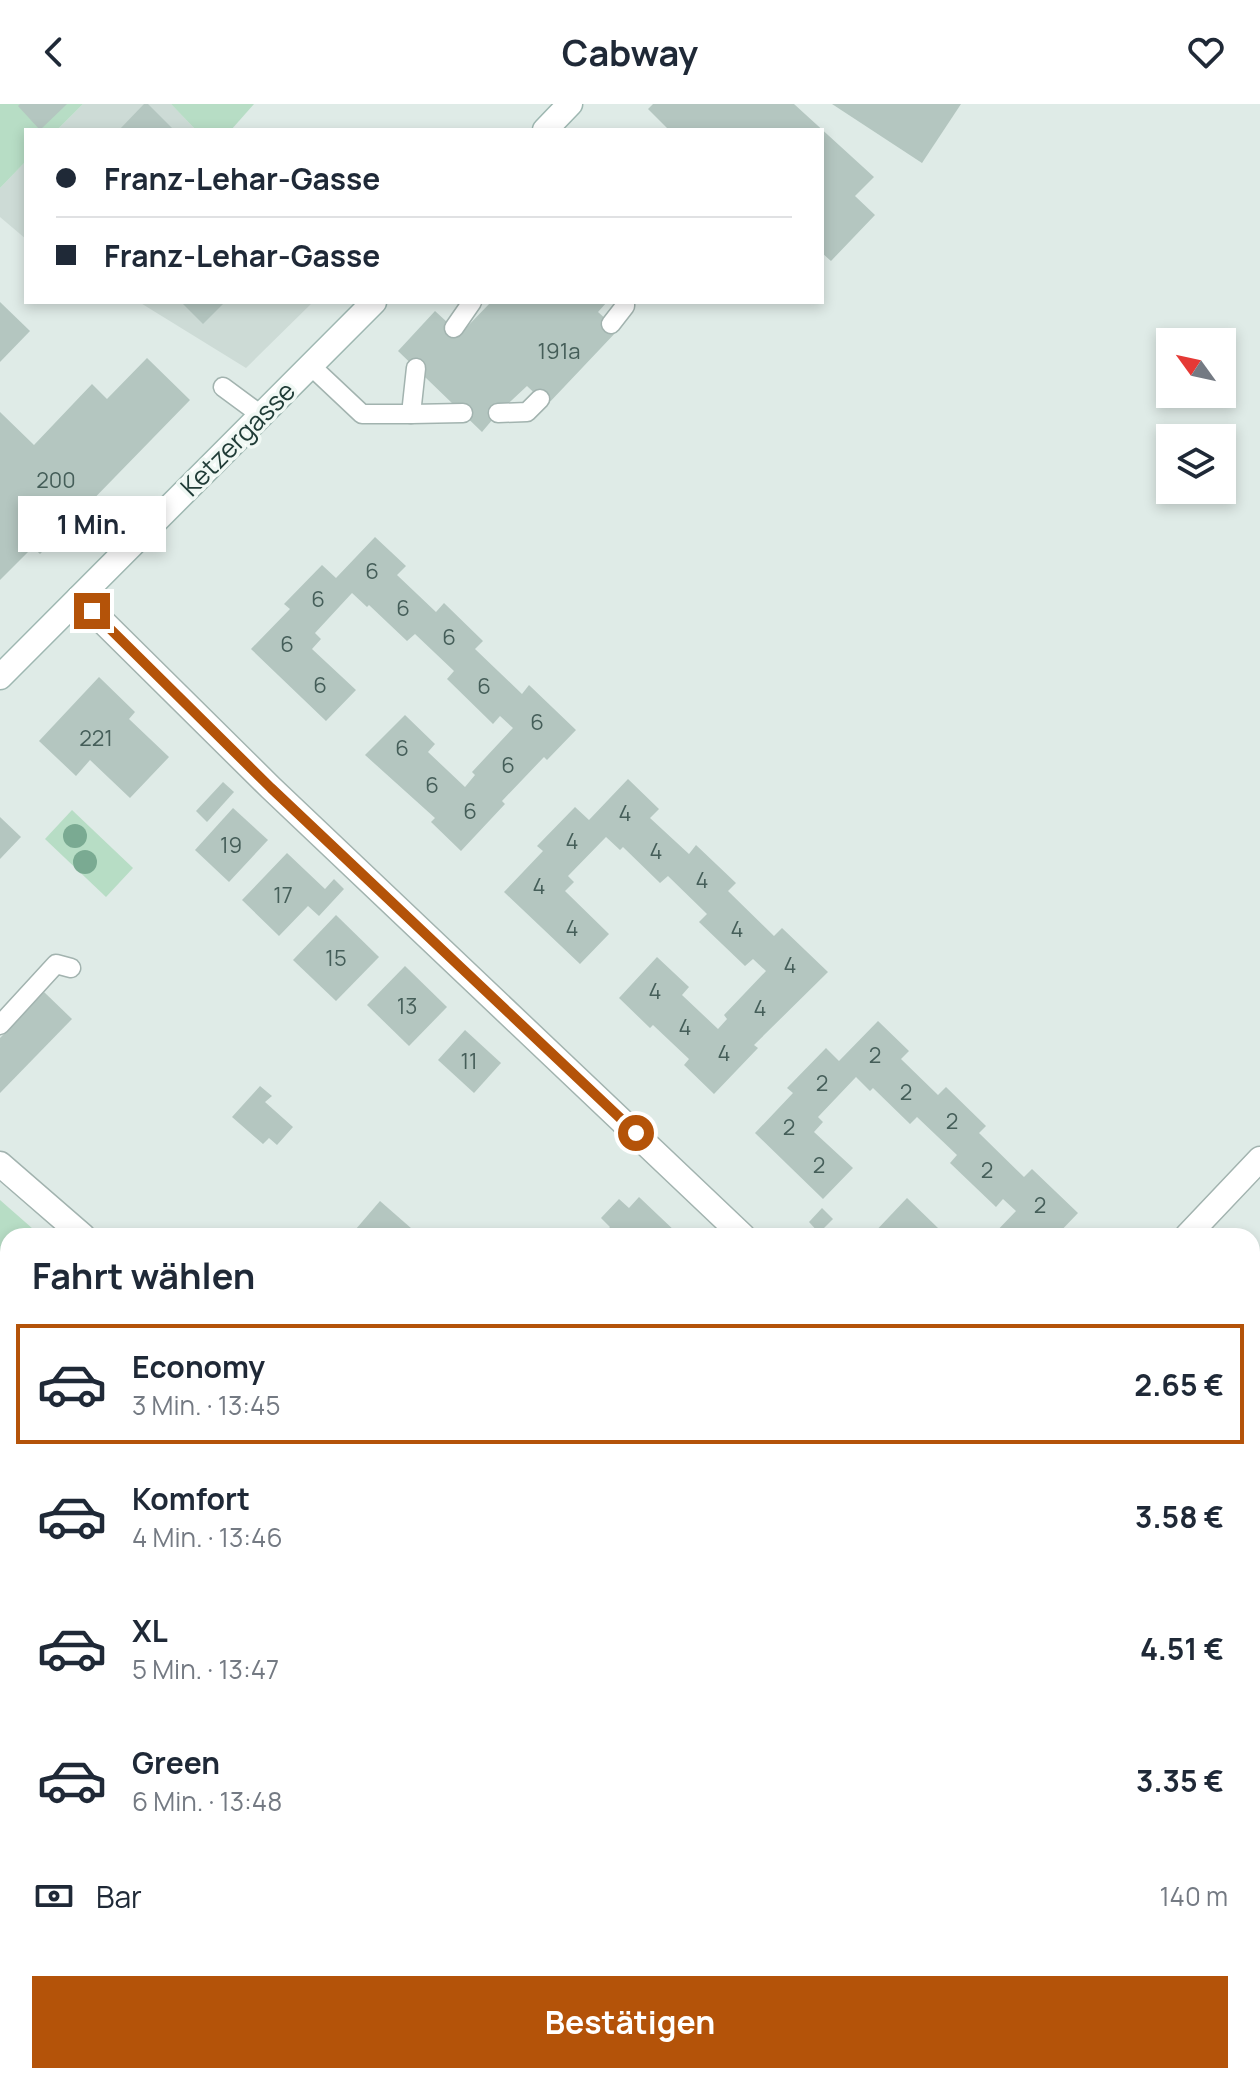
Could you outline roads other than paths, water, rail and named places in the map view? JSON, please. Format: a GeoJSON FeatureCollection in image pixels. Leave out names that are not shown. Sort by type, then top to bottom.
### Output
{"type":"FeatureCollection","features":[{"type":"Feature","properties":{"kind":"street"},"geometry":{"type":"LineString","coordinates":[[547,128],[570,104]]}},
{"type":"Feature","properties":{"kind":"street","name":"Ketzergasse"},"geometry":{"type":"LineString","coordinates":[[0,677],[372,304]]}},
{"type":"Feature","properties":{"kind":"street"},"geometry":{"type":"LineString","coordinates":[[79,598],[283,799],[735,1228]]}},
{"type":"Feature","properties":{"kind":"street"},"geometry":{"type":"LineString","coordinates":[[1195,1228],[1260,1159]]}},
{"type":"Feature","properties":{"kind":"street"},"geometry":{"type":"LineString","coordinates":[[0,1164],[74,1228]]}},
{"type":"Feature","properties":{"kind":"lane"},"geometry":{"type":"LineString","coordinates":[[454,328],[471,304]]}},
{"type":"Feature","properties":{"kind":"lane"},"geometry":{"type":"LineString","coordinates":[[611,324],[625,304]]}},
{"type":"Feature","properties":{"kind":"lane"},"geometry":{"type":"LineString","coordinates":[[311,366],[362,414],[463,413]]}},
{"type":"Feature","properties":{"kind":"lane"},"geometry":{"type":"LineString","coordinates":[[411,414],[416,368]]}},
{"type":"Feature","properties":{"kind":"lane"},"geometry":{"type":"LineString","coordinates":[[223,387],[261,415]]}},
{"type":"Feature","properties":{"kind":"lane"},"geometry":{"type":"LineString","coordinates":[[498,413],[527,412],[540,399]]}},
{"type":"Feature","properties":{"kind":"lane"},"geometry":{"type":"LineString","coordinates":[[0,1025],[56,964],[71,968]]}}]}
